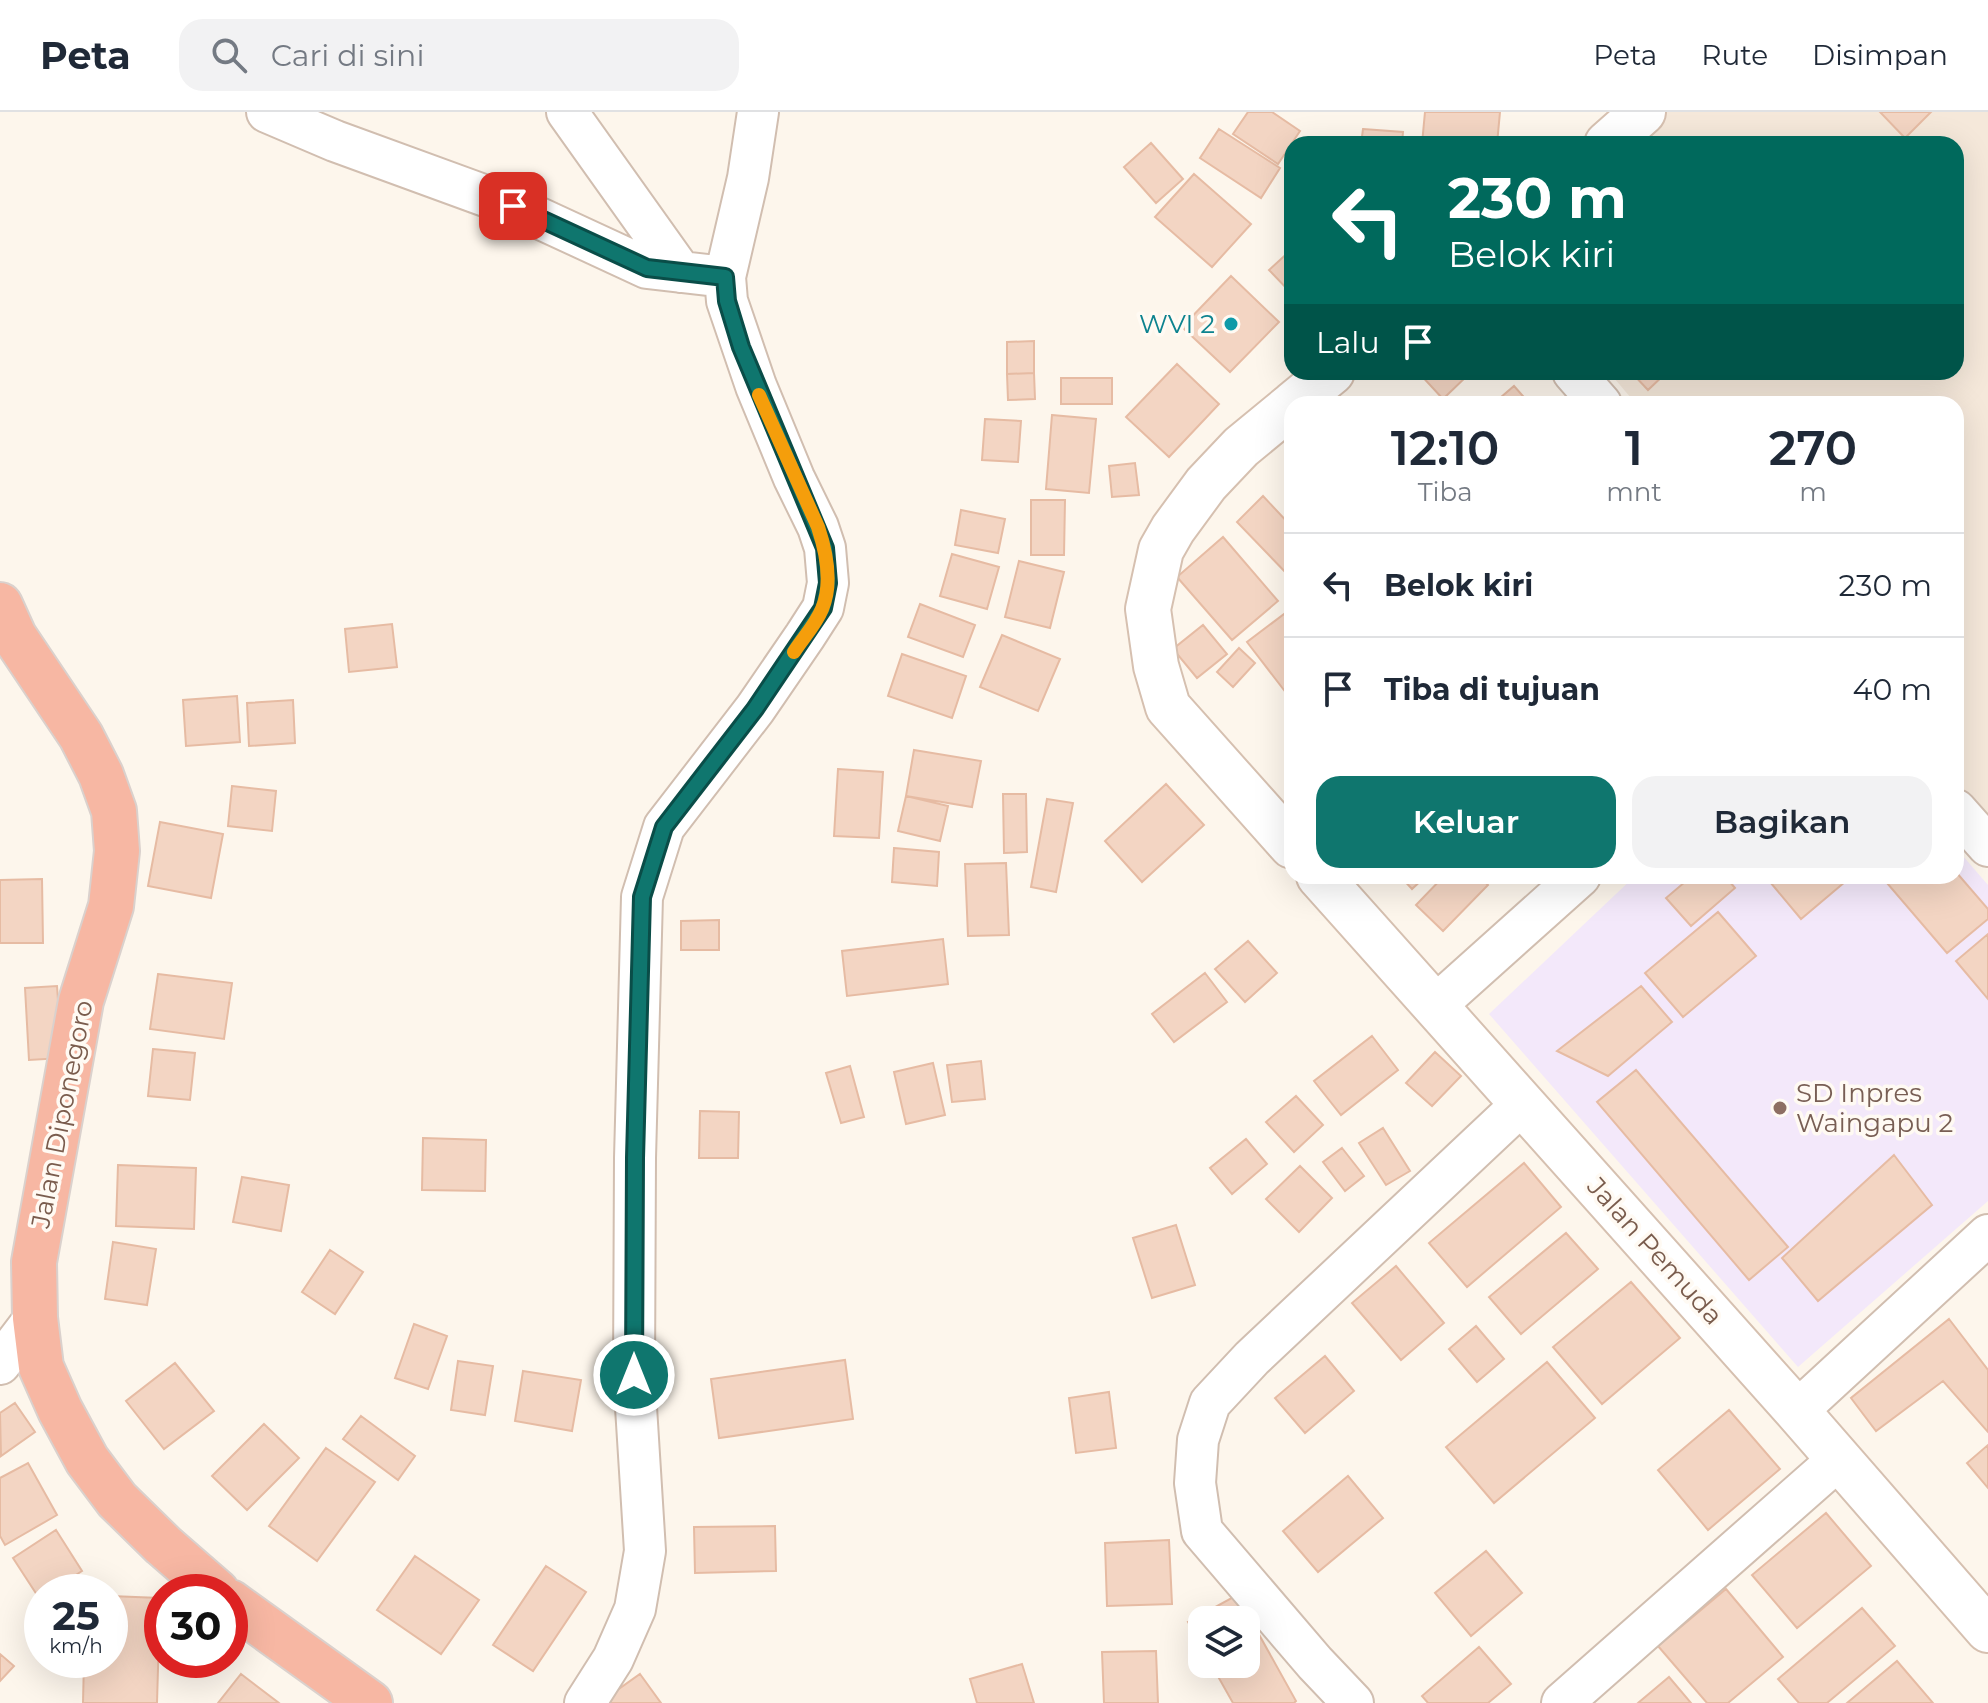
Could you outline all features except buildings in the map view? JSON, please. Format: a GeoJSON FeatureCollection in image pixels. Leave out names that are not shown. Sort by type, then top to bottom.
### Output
{"type":"FeatureCollection","features":[{"type":"Feature","properties":{"kind":"highway","name":"Jalan Diponegoro"},"geometry":{"type":"LineString","coordinates":[[0,605],[14,636],[81,736],[101,775],[114,811],[117,851],[111,906],[81,1001],[34,1262],[35,1318],[41,1367],[87,1460],[117,1500],[196,1574]]}},
{"type":"Feature","properties":{"kind":"highway"},"geometry":{"type":"LineString","coordinates":[[248,1615],[370,1703]]}},
{"type":"Feature","properties":{"kind":"street"},"geometry":{"type":"LineString","coordinates":[[267,112],[335,141],[513,206],[647,268],[725,277]]}},
{"type":"Feature","properties":{"kind":"street"},"geometry":{"type":"LineString","coordinates":[[567,112],[681,272]]}},
{"type":"Feature","properties":{"kind":"street"},"geometry":{"type":"LineString","coordinates":[[585,1703],[613,1659],[635,1609],[645,1551],[634,1375],[635,1158],[642,897],[664,827],[755,709],[805,636],[823,608],[828,583],[825,548],[818,527],[794,478],[741,347],[727,301],[725,277],[748,178],[758,112]]}},
{"type":"Feature","properties":{"kind":"street"},"geometry":{"type":"LineString","coordinates":[[1616,136],[1643,112]]}},
{"type":"Feature","properties":{"kind":"street"},"geometry":{"type":"LineString","coordinates":[[1302,396],[1322,380]]}},
{"type":"Feature","properties":{"kind":"street"},"geometry":{"type":"LineString","coordinates":[[1580,380],[1594,396]]}},
{"type":"Feature","properties":{"kind":"street"},"geometry":{"type":"LineString","coordinates":[[1284,411],[1206,484],[1173,529],[1161,550],[1148,609],[1156,666],[1168,707],[1284,837]]}},
{"type":"Feature","properties":{"kind":"street"},"geometry":{"type":"LineString","coordinates":[[1964,819],[1988,846]]}},
{"type":"Feature","properties":{"kind":"street","name":"Jalan Pemuda"},"geometry":{"type":"LineString","coordinates":[[1326,884],[1797,1411],[1988,1630]]}},
{"type":"Feature","properties":{"kind":"street"},"geometry":{"type":"LineString","coordinates":[[1435,1006],[1571,884]]}},
{"type":"Feature","properties":{"kind":"street"},"geometry":{"type":"LineString","coordinates":[[1353,1703],[1202,1531],[1195,1483],[1198,1440],[1210,1403],[1252,1358],[1523,1103]]}},
{"type":"Feature","properties":{"kind":"street"},"geometry":{"type":"LineString","coordinates":[[1797,1411],[1988,1235]]}},
{"type":"Feature","properties":{"kind":"street"},"geometry":{"type":"LineString","coordinates":[[0,1364],[35,1318]]}},
{"type":"Feature","properties":{"kind":"street"},"geometry":{"type":"LineString","coordinates":[[1562,1703],[1839,1459]]}},
{"type":"Feature","properties":{"kind":"shaded area"},"geometry":{"type":"Polygon","coordinates":[[[1667,112],[1988,112],[1988,824],[1964,796],[1964,396],[1629,396],[1616,380],[1964,380],[1964,136],[1640,136],[1667,112]]]}},
{"type":"Feature","properties":{"kind":"shaded area","name":"SD Inpres Waingapu 2"},"geometry":{"type":"Polygon","coordinates":[[[1964,857],[1988,885],[1988,1201],[1798,1367],[1489,1014],[1627,884],[1964,884],[1964,857]]]}},
{"type":"Feature","properties":{"kind":"slow traffic"},"geometry":{"type":"LineString","coordinates":[[759,395],[825,548],[828,583],[823,608],[794,652]]}},
{"type":"Feature","properties":{"kind":"place","name":"WVI 2"},"geometry":{"type":"Point","coordinates":[1231,324]}},
{"type":"Feature","properties":{"kind":"place","name":"SD Inpres Waingapu 2"},"geometry":{"type":"Point","coordinates":[1780,1108]}},
{"type":"Feature","properties":{"kind":"route"},"geometry":{"type":"LineString","coordinates":[[513,206],[647,268],[725,277],[727,301],[741,347],[825,548],[828,583],[823,608],[755,709],[664,827],[642,897],[635,1158],[634,1375]]}}]}
